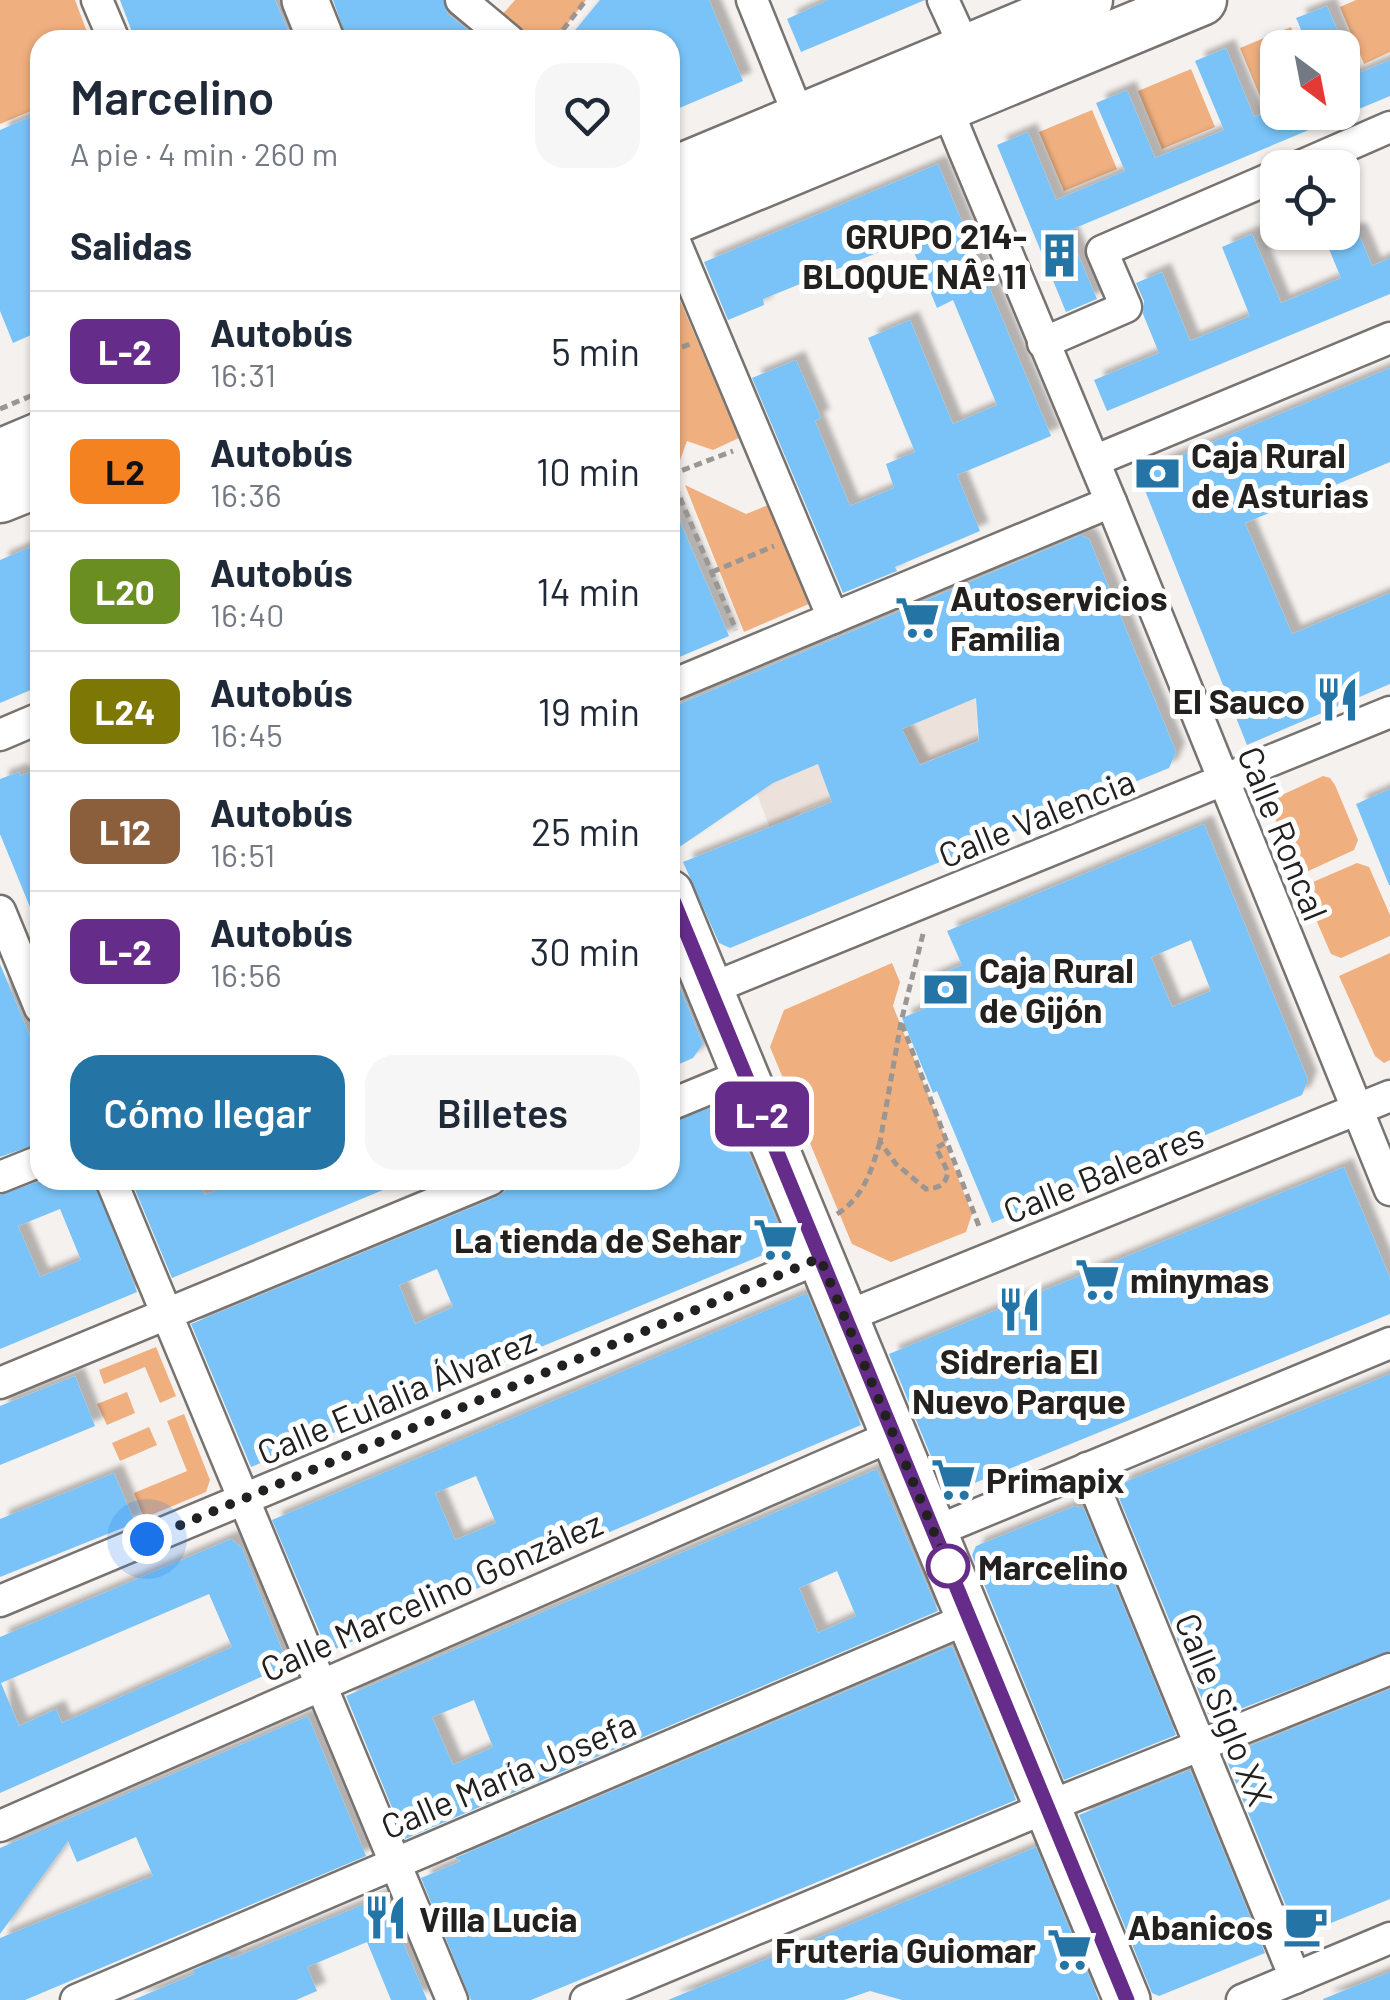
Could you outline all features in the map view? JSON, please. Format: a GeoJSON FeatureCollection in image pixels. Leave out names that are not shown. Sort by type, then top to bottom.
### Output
{"type":"FeatureCollection","features":[{"type":"Feature","properties":{"kind":"main road"},"geometry":{"type":"LineString","coordinates":[[680,170],[1089,0]]}},
{"type":"Feature","properties":{"kind":"main road"},"geometry":{"type":"LineString","coordinates":[[680,216],[1201,0]]}},
{"type":"Feature","properties":{"kind":"main road"},"geometry":{"type":"LineString","coordinates":[[0,454],[30,442]]}},
{"type":"Feature","properties":{"kind":"main road"},"geometry":{"type":"LineString","coordinates":[[0,497],[30,485]]}},
{"type":"Feature","properties":{"kind":"street"},"geometry":{"type":"LineString","coordinates":[[97,0],[110,30]]}},
{"type":"Feature","properties":{"kind":"street"},"geometry":{"type":"LineString","coordinates":[[305,0],[317,30]]}},
{"type":"Feature","properties":{"kind":"street"},"geometry":{"type":"LineString","coordinates":[[462,0],[497,30]]}},
{"type":"Feature","properties":{"kind":"street"},"geometry":{"type":"LineString","coordinates":[[752,0],[800,119]]}},
{"type":"Feature","properties":{"kind":"street"},"geometry":{"type":"LineString","coordinates":[[943,0],[966,50]]}},
{"type":"Feature","properties":{"kind":"street"},"geometry":{"type":"LineString","coordinates":[[946,106],[944,90],[957,79],[1078,20],[1089,0]]}},
{"type":"Feature","properties":{"kind":"street","name":"Calle Roncal"},"geometry":{"type":"LineString","coordinates":[[946,106],[1390,1190]]}},
{"type":"Feature","properties":{"kind":"street"},"geometry":{"type":"LineString","coordinates":[[1337,150],[1390,127]]}},
{"type":"Feature","properties":{"kind":"street"},"geometry":{"type":"LineString","coordinates":[[1043,343],[1126,307],[1102,250],[1260,184]]}},
{"type":"Feature","properties":{"kind":"street"},"geometry":{"type":"LineString","coordinates":[[680,254],[833,618]]}},
{"type":"Feature","properties":{"kind":"street"},"geometry":{"type":"LineString","coordinates":[[1094,461],[1390,338]]}},
{"type":"Feature","properties":{"kind":"street"},"geometry":{"type":"LineString","coordinates":[[680,682],[1111,502]]}},
{"type":"Feature","properties":{"kind":"street","name":"Calle Valencia"},"geometry":{"type":"LineString","coordinates":[[710,990],[1390,712]]}},
{"type":"Feature","properties":{"kind":"street"},"geometry":{"type":"LineString","coordinates":[[0,735],[30,722]]}},
{"type":"Feature","properties":{"kind":"street"},"geometry":{"type":"LineString","coordinates":[[0,912],[30,984]]}},
{"type":"Feature","properties":{"kind":"street"},"geometry":{"type":"LineString","coordinates":[[680,918],[1127,2000]]}},
{"type":"Feature","properties":{"kind":"street"},"geometry":{"type":"LineString","coordinates":[[680,1101],[745,1074]]}},
{"type":"Feature","properties":{"kind":"street","name":"Calle Baleares"},"geometry":{"type":"LineString","coordinates":[[845,1317],[1390,1096]]}},
{"type":"Feature","properties":{"kind":"street"},"geometry":{"type":"LineString","coordinates":[[0,1177],[30,1164]]}},
{"type":"Feature","properties":{"kind":"street"},"geometry":{"type":"LineString","coordinates":[[116,1190],[452,2000]]}},
{"type":"Feature","properties":{"kind":"street"},"geometry":{"type":"LineString","coordinates":[[0,1382],[466,1190]]}},
{"type":"Feature","properties":{"kind":"street","name":"Calle Eulalia Álvarez"},"geometry":{"type":"LineString","coordinates":[[0,1601],[244,1499],[815,1243]]}},
{"type":"Feature","properties":{"kind":"street"},"geometry":{"type":"LineString","coordinates":[[934,1532],[1390,1343]]}},
{"type":"Feature","properties":{"kind":"street","name":"Calle Marcelino González"},"geometry":{"type":"LineString","coordinates":[[0,1826],[894,1435]]}},
{"type":"Feature","properties":{"kind":"street","name":"Calle Siglo XX"},"geometry":{"type":"LineString","coordinates":[[1087,1468],[1295,1978]]}},
{"type":"Feature","properties":{"kind":"street","name":"Calle María Josefa"},"geometry":{"type":"LineString","coordinates":[[76,2000],[969,1618]]}},
{"type":"Feature","properties":{"kind":"street"},"geometry":{"type":"LineString","coordinates":[[586,2000],[1390,1669]]}},
{"type":"Feature","properties":{"kind":"street"},"geometry":{"type":"LineString","coordinates":[[1242,2000],[1390,1938]]}},
{"type":"Feature","properties":{"kind":"path"},"geometry":{"type":"LineString","coordinates":[[562,30],[586,0]]}},
{"type":"Feature","properties":{"kind":"path"},"geometry":{"type":"LineString","coordinates":[[0,409],[30,396]]}},
{"type":"Feature","properties":{"kind":"path"},"geometry":{"type":"LineString","coordinates":[[680,471],[759,441]]}},
{"type":"Feature","properties":{"kind":"path"},"geometry":{"type":"LineString","coordinates":[[680,498],[739,638]]}},
{"type":"Feature","properties":{"kind":"path"},"geometry":{"type":"LineString","coordinates":[[712,572],[799,536]]}},
{"type":"Feature","properties":{"kind":"path"},"geometry":{"type":"LineString","coordinates":[[815,1243],[867,1182],[880,1142],[901,1022],[922,934]]}},
{"type":"Feature","properties":{"kind":"path"},"geometry":{"type":"LineString","coordinates":[[901,1022],[980,1228]]}},
{"type":"Feature","properties":{"kind":"path"},"geometry":{"type":"LineString","coordinates":[[880,1142],[896,1164],[926,1189],[938,1188],[946,1181],[948,1172],[936,1148],[948,1142]]}},
{"type":"Feature","properties":{"kind":"shaded area"},"geometry":{"type":"Polygon","coordinates":[[[0,0],[75,0],[86,30],[30,30],[30,111],[0,124],[0,0]]]}},
{"type":"Feature","properties":{"kind":"shaded area"},"geometry":{"type":"Polygon","coordinates":[[[515,0],[586,0],[563,30],[497,30],[492,26],[515,0]]]}},
{"type":"Feature","properties":{"kind":"shaded area"},"geometry":{"type":"Polygon","coordinates":[[[1356,0],[1390,0],[1390,52],[1364,64],[1360,30],[1350,30],[1340,7],[1356,0]]]}},
{"type":"Feature","properties":{"kind":"shaded area"},"geometry":{"type":"Polygon","coordinates":[[[1260,40],[1260,96],[1240,48],[1260,40]]]}},
{"type":"Feature","properties":{"kind":"shaded area"},"geometry":{"type":"Polygon","coordinates":[[[1191,69],[1215,127],[1162,149],[1138,91],[1191,69]]]}},
{"type":"Feature","properties":{"kind":"shaded area"},"geometry":{"type":"Polygon","coordinates":[[[1092,110],[1117,169],[1064,191],[1039,132],[1092,110]]]}},
{"type":"Feature","properties":{"kind":"shaded area"},"geometry":{"type":"Polygon","coordinates":[[[680,301],[739,438],[713,450],[687,441],[680,460],[680,301]]]}},
{"type":"Feature","properties":{"kind":"shaded area"},"geometry":{"type":"Polygon","coordinates":[[[685,485],[746,514],[771,504],[811,603],[744,632],[685,485]]]}},
{"type":"Feature","properties":{"kind":"shaded area"},"geometry":{"type":"Polygon","coordinates":[[[976,698],[978,741],[800,811],[784,865],[757,794],[773,783],[976,698]]]}},
{"type":"Feature","properties":{"kind":"shaded area"},"geometry":{"type":"Polygon","coordinates":[[[1323,776],[1335,785],[1358,840],[1354,850],[1304,873],[1297,870],[1279,834],[1271,800],[1323,776]]]}},
{"type":"Feature","properties":{"kind":"shaded area"},"geometry":{"type":"Polygon","coordinates":[[[1357,863],[1369,867],[1390,915],[1390,936],[1341,958],[1331,954],[1304,892],[1313,882],[1357,863]]]}},
{"type":"Feature","properties":{"kind":"shaded area"},"geometry":{"type":"Polygon","coordinates":[[[1390,953],[1390,1060],[1384,1063],[1375,1056],[1339,976],[1390,953]]]}},
{"type":"Feature","properties":{"kind":"shaded area"},"geometry":{"type":"Polygon","coordinates":[[[892,963],[900,982],[893,1006],[972,1214],[966,1232],[891,1262],[852,1244],[770,1047],[784,1010],[892,963]]]}},
{"type":"Feature","properties":{"kind":"shaded area"},"geometry":{"type":"Polygon","coordinates":[[[156,1347],[176,1396],[160,1403],[145,1367],[104,1384],[99,1370],[156,1347]]]}},
{"type":"Feature","properties":{"kind":"shaded area"},"geometry":{"type":"Polygon","coordinates":[[[127,1392],[135,1413],[107,1425],[97,1404],[127,1392]]]}},
{"type":"Feature","properties":{"kind":"shaded area"},"geometry":{"type":"Polygon","coordinates":[[[184,1414],[210,1480],[206,1492],[144,1518],[134,1493],[187,1471],[167,1421],[184,1414]]]}},
{"type":"Feature","properties":{"kind":"shaded area"},"geometry":{"type":"Polygon","coordinates":[[[149,1427],[157,1445],[120,1461],[112,1443],[149,1427]]]}},
{"type":"Feature","properties":{"kind":"building"},"geometry":{"type":"Polygon","coordinates":[[[120,0],[275,0],[288,30],[131,30],[120,0]]]}},
{"type":"Feature","properties":{"kind":"building"},"geometry":{"type":"Polygon","coordinates":[[[333,0],[443,0],[448,14],[468,30],[344,30],[333,0]]]}},
{"type":"Feature","properties":{"kind":"building"},"geometry":{"type":"Polygon","coordinates":[[[600,0],[709,0],[743,81],[680,108],[680,30],[575,30],[600,0]]]}},
{"type":"Feature","properties":{"kind":"building"},"geometry":{"type":"Polygon","coordinates":[[[828,0],[925,0],[801,52],[787,19],[828,0]]]}},
{"type":"Feature","properties":{"kind":"building"},"geometry":{"type":"Polygon","coordinates":[[[1327,6],[1337,30],[1301,30],[1296,18],[1327,6]]]}},
{"type":"Feature","properties":{"kind":"building"},"geometry":{"type":"Polygon","coordinates":[[[1226,48],[1254,117],[1260,114],[1260,130],[1309,130],[1068,231],[1097,299],[1066,312],[997,145],[1028,132],[1056,200],[1125,171],[1096,103],[1127,90],[1155,158],[1224,130],[1195,61],[1226,48]]]}},
{"type":"Feature","properties":{"kind":"building"},"geometry":{"type":"Polygon","coordinates":[[[1390,60],[1390,96],[1360,109],[1360,72],[1390,60]]]}},
{"type":"Feature","properties":{"kind":"building"},"geometry":{"type":"Polygon","coordinates":[[[30,117],[30,335],[13,343],[0,311],[0,130],[30,117]]]}},
{"type":"Feature","properties":{"kind":"building"},"geometry":{"type":"Polygon","coordinates":[[[938,164],[1051,436],[957,475],[980,531],[843,593],[752,378],[796,360],[821,418],[815,421],[850,506],[894,488],[886,464],[915,452],[868,338],[910,320],[953,424],[997,405],[953,300],[937,308],[909,240],[763,299],[764,305],[728,320],[704,262],[938,164]]]}},
{"type":"Feature","properties":{"kind":"building"},"geometry":{"type":"Polygon","coordinates":[[[1252,234],[1281,303],[1341,278],[1329,250],[1360,250],[1360,237],[1372,266],[1390,258],[1390,294],[1107,411],[1094,380],[1159,353],[1143,314],[1144,301],[1136,283],[1162,272],[1190,341],[1250,316],[1222,247],[1252,234]]]}},
{"type":"Feature","properties":{"kind":"building"},"geometry":{"type":"Polygon","coordinates":[[[1390,368],[1390,462],[1245,523],[1292,634],[1390,593],[1390,684],[1247,745],[1138,473],[1390,368]]]}},
{"type":"Feature","properties":{"kind":"building"},"geometry":{"type":"Polygon","coordinates":[[[680,521],[729,636],[680,657],[680,521]]]}},
{"type":"Feature","properties":{"kind":"building"},"geometry":{"type":"Polygon","coordinates":[[[1081,535],[1089,539],[1176,752],[1169,768],[730,948],[719,943],[683,862],[832,802],[818,764],[773,783],[680,847],[680,704],[1081,535]],[[976,698],[902,729],[920,765],[979,741],[976,698]]]}},
{"type":"Feature","properties":{"kind":"building"},"geometry":{"type":"Polygon","coordinates":[[[30,547],[30,690],[0,703],[0,560],[30,547]]]}},
{"type":"Feature","properties":{"kind":"building"},"geometry":{"type":"Polygon","coordinates":[[[19,772],[20,776],[30,772],[30,907],[0,834],[0,779],[19,772]]]}},
{"type":"Feature","properties":{"kind":"building"},"geometry":{"type":"Polygon","coordinates":[[[1390,789],[1390,885],[1389,885],[1356,804],[1390,789]]]}},
{"type":"Feature","properties":{"kind":"building"},"geometry":{"type":"Polygon","coordinates":[[[1204,824],[1308,1080],[1302,1095],[992,1223],[902,1018],[933,1005],[923,982],[962,965],[947,931],[1204,824]],[[1191,940],[1151,957],[1172,1007],[1211,991],[1191,940]]]}},
{"type":"Feature","properties":{"kind":"building"},"geometry":{"type":"Polygon","coordinates":[[[0,964],[30,1036],[30,1146],[0,1157],[0,964]]]}},
{"type":"Feature","properties":{"kind":"building"},"geometry":{"type":"Polygon","coordinates":[[[680,988],[703,1044],[693,1058],[680,1064],[680,988]]]}},
{"type":"Feature","properties":{"kind":"building"},"geometry":{"type":"Polygon","coordinates":[[[723,1103],[729,1106],[784,1238],[780,1248],[251,1467],[191,1324],[506,1190],[680,1190],[680,1119],[723,1103]],[[437,1269],[399,1285],[415,1324],[453,1307],[437,1269]]]}},
{"type":"Feature","properties":{"kind":"building"},"geometry":{"type":"Polygon","coordinates":[[[1344,1167],[1390,1278],[1390,1314],[955,1491],[944,1488],[889,1354],[1344,1167]]]}},
{"type":"Feature","properties":{"kind":"building"},"geometry":{"type":"Polygon","coordinates":[[[30,1185],[30,1190],[97,1190],[137,1292],[0,1349],[0,1195],[30,1185]],[[60,1209],[18,1226],[40,1277],[81,1260],[60,1209]]]}},
{"type":"Feature","properties":{"kind":"building"},"geometry":{"type":"Polygon","coordinates":[[[135,1190],[203,1190],[205,1195],[217,1190],[383,1190],[172,1278],[135,1190]]]}},
{"type":"Feature","properties":{"kind":"building"},"geometry":{"type":"Polygon","coordinates":[[[807,1293],[861,1425],[328,1652],[272,1520],[807,1293]],[[476,1476],[435,1493],[455,1540],[496,1523],[476,1476]]]}},
{"type":"Feature","properties":{"kind":"building"},"geometry":{"type":"Polygon","coordinates":[[[1390,1374],[1390,1651],[1217,1718],[1208,1714],[1117,1493],[1122,1483],[1390,1374]]]}},
{"type":"Feature","properties":{"kind":"building"},"geometry":{"type":"Polygon","coordinates":[[[75,1376],[95,1426],[0,1465],[0,1406],[75,1376]]]}},
{"type":"Feature","properties":{"kind":"building"},"geometry":{"type":"Polygon","coordinates":[[[877,1469],[938,1611],[405,1839],[346,1696],[877,1469]],[[837,1571],[799,1588],[818,1633],[856,1616],[837,1571]],[[474,1700],[432,1717],[453,1765],[493,1747],[474,1700]]]}},
{"type":"Feature","properties":{"kind":"building"},"geometry":{"type":"Polygon","coordinates":[[[114,1473],[135,1523],[0,1577],[0,1519],[114,1473]]]}},
{"type":"Feature","properties":{"kind":"building"},"geometry":{"type":"Polygon","coordinates":[[[1075,1506],[1084,1509],[1176,1735],[1064,1780],[972,1555],[976,1546],[1075,1506]]]}},
{"type":"Feature","properties":{"kind":"building"},"geometry":{"type":"Polygon","coordinates":[[[231,1539],[242,1548],[288,1665],[0,1793],[0,1637],[231,1539]],[[209,1594],[1,1683],[19,1726],[56,1709],[62,1723],[232,1647],[209,1594]]]}},
{"type":"Feature","properties":{"kind":"building"},"geometry":{"type":"Polygon","coordinates":[[[952,1646],[1016,1800],[531,2000],[471,2000],[421,1878],[461,1861],[455,1858],[952,1646]]]}},
{"type":"Feature","properties":{"kind":"building"},"geometry":{"type":"Polygon","coordinates":[[[1390,1689],[1390,1899],[1304,1934],[1297,1933],[1225,1756],[1390,1689]]]}},
{"type":"Feature","properties":{"kind":"building"},"geometry":{"type":"Polygon","coordinates":[[[308,1716],[366,1856],[25,2000],[0,2000],[0,1938],[153,1876],[136,1837],[77,1862],[68,1841],[0,1934],[0,1848],[308,1716]]]}},
{"type":"Feature","properties":{"kind":"building"},"geometry":{"type":"Polygon","coordinates":[[[1191,1772],[1265,1953],[1159,1996],[1152,1993],[1079,1815],[1191,1772]]]}},
{"type":"Feature","properties":{"kind":"building"},"geometry":{"type":"Polygon","coordinates":[[[1036,1847],[1099,2000],[902,2000],[870,1991],[844,2000],[668,2000],[1036,1847]]]}},
{"type":"Feature","properties":{"kind":"building"},"geometry":{"type":"Polygon","coordinates":[[[384,1896],[427,2000],[391,2000],[367,1942],[307,1967],[317,1991],[296,2000],[133,2000],[229,1955],[231,1959],[384,1896]]]}},
{"type":"Feature","properties":{"kind":"building"},"geometry":{"type":"Polygon","coordinates":[[[1390,1972],[1390,2000],[1323,2000],[1323,1999],[1390,1972]]]}},
{"type":"Feature","properties":{"kind":"bus line","name":"L-2"},"geometry":{"type":"LineString","coordinates":[[680,917],[1127,2000]]}},
{"type":"Feature","properties":{"kind":"place","name":"GRUPO 214- BLOQUE NÂº 11"},"geometry":{"type":"Point","coordinates":[1060,255]}},
{"type":"Feature","properties":{"kind":"place","name":"Caja Rural de Asturias"},"geometry":{"type":"Point","coordinates":[1158,474]}},
{"type":"Feature","properties":{"kind":"place","name":"Autoservicios Familia"},"geometry":{"type":"Point","coordinates":[917,617]}},
{"type":"Feature","properties":{"kind":"place","name":"El Sauco"},"geometry":{"type":"Point","coordinates":[1338,700]}},
{"type":"Feature","properties":{"kind":"place","name":"Caja Rural de Gijón"},"geometry":{"type":"Point","coordinates":[946,989]}},
{"type":"Feature","properties":{"kind":"place","name":"La tienda de Sehar"},"geometry":{"type":"Point","coordinates":[775,1239]}},
{"type":"Feature","properties":{"kind":"place","name":"minymas"},"geometry":{"type":"Point","coordinates":[1097,1279]}},
{"type":"Feature","properties":{"kind":"place","name":"Sidreria El Nuevo Parque"},"geometry":{"type":"Point","coordinates":[1019,1310]}},
{"type":"Feature","properties":{"kind":"place","name":"Primapix"},"geometry":{"type":"Point","coordinates":[953,1479]}},
{"type":"Feature","properties":{"kind":"place","name":"Marcelino"},"geometry":{"type":"Point","coordinates":[948,1566]}},
{"type":"Feature","properties":{"kind":"place","name":"Villa Lucia"},"geometry":{"type":"Point","coordinates":[386,1918]}},
{"type":"Feature","properties":{"kind":"place","name":"Abanicos"},"geometry":{"type":"Point","coordinates":[1306,1926]}},
{"type":"Feature","properties":{"kind":"place","name":"Fruteria Guiomar"},"geometry":{"type":"Point","coordinates":[1069,1949]}},
{"type":"Feature","properties":{"kind":"route"},"geometry":{"type":"LineString","coordinates":[[147,1539],[820,1258],[948,1566]]}}]}
